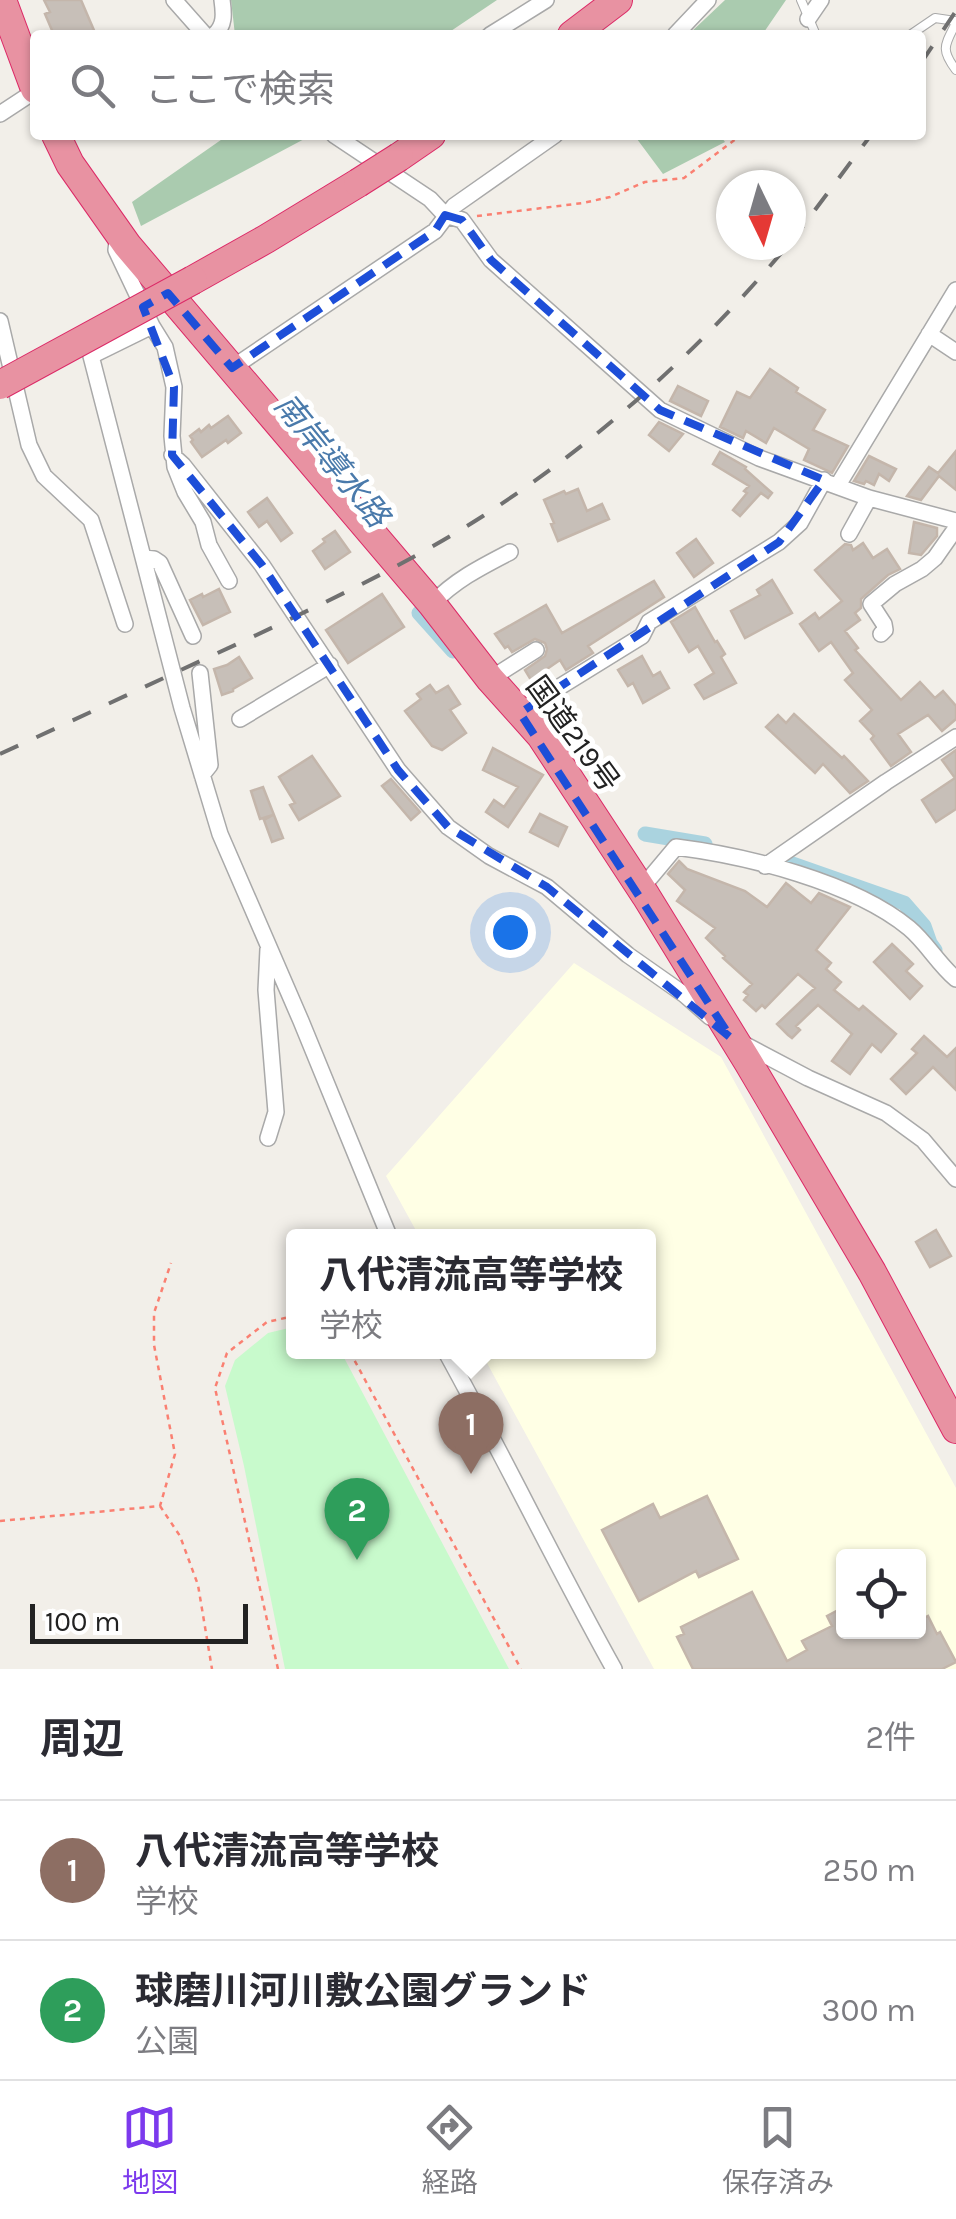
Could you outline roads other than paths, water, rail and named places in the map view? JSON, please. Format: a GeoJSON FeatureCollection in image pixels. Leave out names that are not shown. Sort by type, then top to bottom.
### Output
{"type":"FeatureCollection","features":[{"type":"Feature","properties":{"kind":"highway"},"geometry":{"type":"LineString","coordinates":[[2,0],[30,76]]}},
{"type":"Feature","properties":{"kind":"highway"},"geometry":{"type":"LineString","coordinates":[[579,30],[618,0]]}},
{"type":"Feature","properties":{"kind":"highway","name":"国道219号"},"geometry":{"type":"LineString","coordinates":[[58,140],[70,164],[118,232],[541,736],[639,886],[872,1272],[956,1429]]}},
{"type":"Feature","properties":{"kind":"highway"},"geometry":{"type":"LineString","coordinates":[[0,385],[193,280],[358,184],[423,140]]}},
{"type":"Feature","properties":{"kind":"street"},"geometry":{"type":"LineString","coordinates":[[174,0],[201,30]]}},
{"type":"Feature","properties":{"kind":"street"},"geometry":{"type":"LineString","coordinates":[[221,30],[222,0]]}},
{"type":"Feature","properties":{"kind":"street"},"geometry":{"type":"LineString","coordinates":[[498,30],[546,0]]}},
{"type":"Feature","properties":{"kind":"street"},"geometry":{"type":"LineString","coordinates":[[680,30],[708,0]]}},
{"type":"Feature","properties":{"kind":"street"},"geometry":{"type":"LineString","coordinates":[[808,20],[821,0]]}},
{"type":"Feature","properties":{"kind":"street"},"geometry":{"type":"LineString","coordinates":[[0,114],[30,93]]}},
{"type":"Feature","properties":{"kind":"street"},"geometry":{"type":"LineString","coordinates":[[342,140],[430,199],[445,215],[462,220],[491,260],[660,410],[759,458],[956,525],[935,558],[871,604],[884,624],[881,634]]}},
{"type":"Feature","properties":{"kind":"street"},"geometry":{"type":"LineString","coordinates":[[232,368],[435,230],[454,206],[547,140]]}},
{"type":"Feature","properties":{"kind":"street"},"geometry":{"type":"LineString","coordinates":[[118,232],[116,250],[165,347],[174,387],[172,455],[185,492],[204,522],[208,545],[229,581]]}},
{"type":"Feature","properties":{"kind":"street"},"geometry":{"type":"LineString","coordinates":[[519,712],[642,636],[649,622],[779,542],[800,522],[831,483],[956,290]]}},
{"type":"Feature","properties":{"kind":"street"},"geometry":{"type":"LineString","coordinates":[[0,321],[29,445],[44,476],[90,520],[125,624]]}},
{"type":"Feature","properties":{"kind":"street"},"geometry":{"type":"LineString","coordinates":[[152,326],[91,356],[182,708],[220,834],[386,1229]]}},
{"type":"Feature","properties":{"kind":"street"},"geometry":{"type":"LineString","coordinates":[[929,334],[956,352]]}},
{"type":"Feature","properties":{"kind":"street"},"geometry":{"type":"LineString","coordinates":[[172,455],[262,565],[398,770],[448,826],[489,856],[547,887],[628,954],[685,994],[731,1038],[886,1113],[923,1140],[956,1179]]}},
{"type":"Feature","properties":{"kind":"street"},"geometry":{"type":"LineString","coordinates":[[849,534],[869,498]]}},
{"type":"Feature","properties":{"kind":"street"},"geometry":{"type":"LineString","coordinates":[[432,604],[468,573],[510,552]]}},
{"type":"Feature","properties":{"kind":"street"},"geometry":{"type":"LineString","coordinates":[[144,558],[160,562],[192,636]]}},
{"type":"Feature","properties":{"kind":"street"},"geometry":{"type":"LineString","coordinates":[[490,679],[536,650]]}},
{"type":"Feature","properties":{"kind":"street"},"geometry":{"type":"LineString","coordinates":[[240,719],[330,665]]}},
{"type":"Feature","properties":{"kind":"street"},"geometry":{"type":"LineString","coordinates":[[200,674],[210,765],[202,775]]}},
{"type":"Feature","properties":{"kind":"street"},"geometry":{"type":"LineString","coordinates":[[765,866],[956,738]]}},
{"type":"Feature","properties":{"kind":"street"},"geometry":{"type":"LineString","coordinates":[[639,886],[676,848],[728,855],[814,879],[861,897],[908,928],[956,979]]}},
{"type":"Feature","properties":{"kind":"street"},"geometry":{"type":"LineString","coordinates":[[268,945],[266,990],[276,1112],[268,1138]]}},
{"type":"Feature","properties":{"kind":"street"},"geometry":{"type":"LineString","coordinates":[[450,1359],[614,1669]]}},
{"type":"Feature","properties":{"kind":"lane"},"geometry":{"type":"LineString","coordinates":[[801,0],[813,30]]}},
{"type":"Feature","properties":{"kind":"lane"},"geometry":{"type":"LineString","coordinates":[[917,30],[935,18],[956,22],[944,48],[956,70]]}},
{"type":"Feature","properties":{"kind":"waterway","name":"南岸導水路"},"geometry":{"type":"LineString","coordinates":[[419,613],[453,651]]}},
{"type":"Feature","properties":{"kind":"waterway"},"geometry":{"type":"LineString","coordinates":[[645,834],[705,844]]}},
{"type":"Feature","properties":{"kind":"waterway"},"geometry":{"type":"LineString","coordinates":[[787,862],[904,903],[924,926],[935,950]]}},
{"type":"Feature","properties":{"kind":"railway"},"geometry":{"type":"LineString","coordinates":[[926,56],[956,11]]}},
{"type":"Feature","properties":{"kind":"railway"},"geometry":{"type":"LineString","coordinates":[[806,222],[867,140]]}},
{"type":"Feature","properties":{"kind":"railway"},"geometry":{"type":"LineString","coordinates":[[0,754],[338,596],[483,516],[567,457],[646,392],[775,260]]}},
{"type":"Feature","properties":{"kind":"place","name":"八代清流高等学校"},"geometry":{"type":"Point","coordinates":[471,1474]}},
{"type":"Feature","properties":{"kind":"place","name":"球磨川河川敷公園グランド"},"geometry":{"type":"Point","coordinates":[357,1560]}}]}
